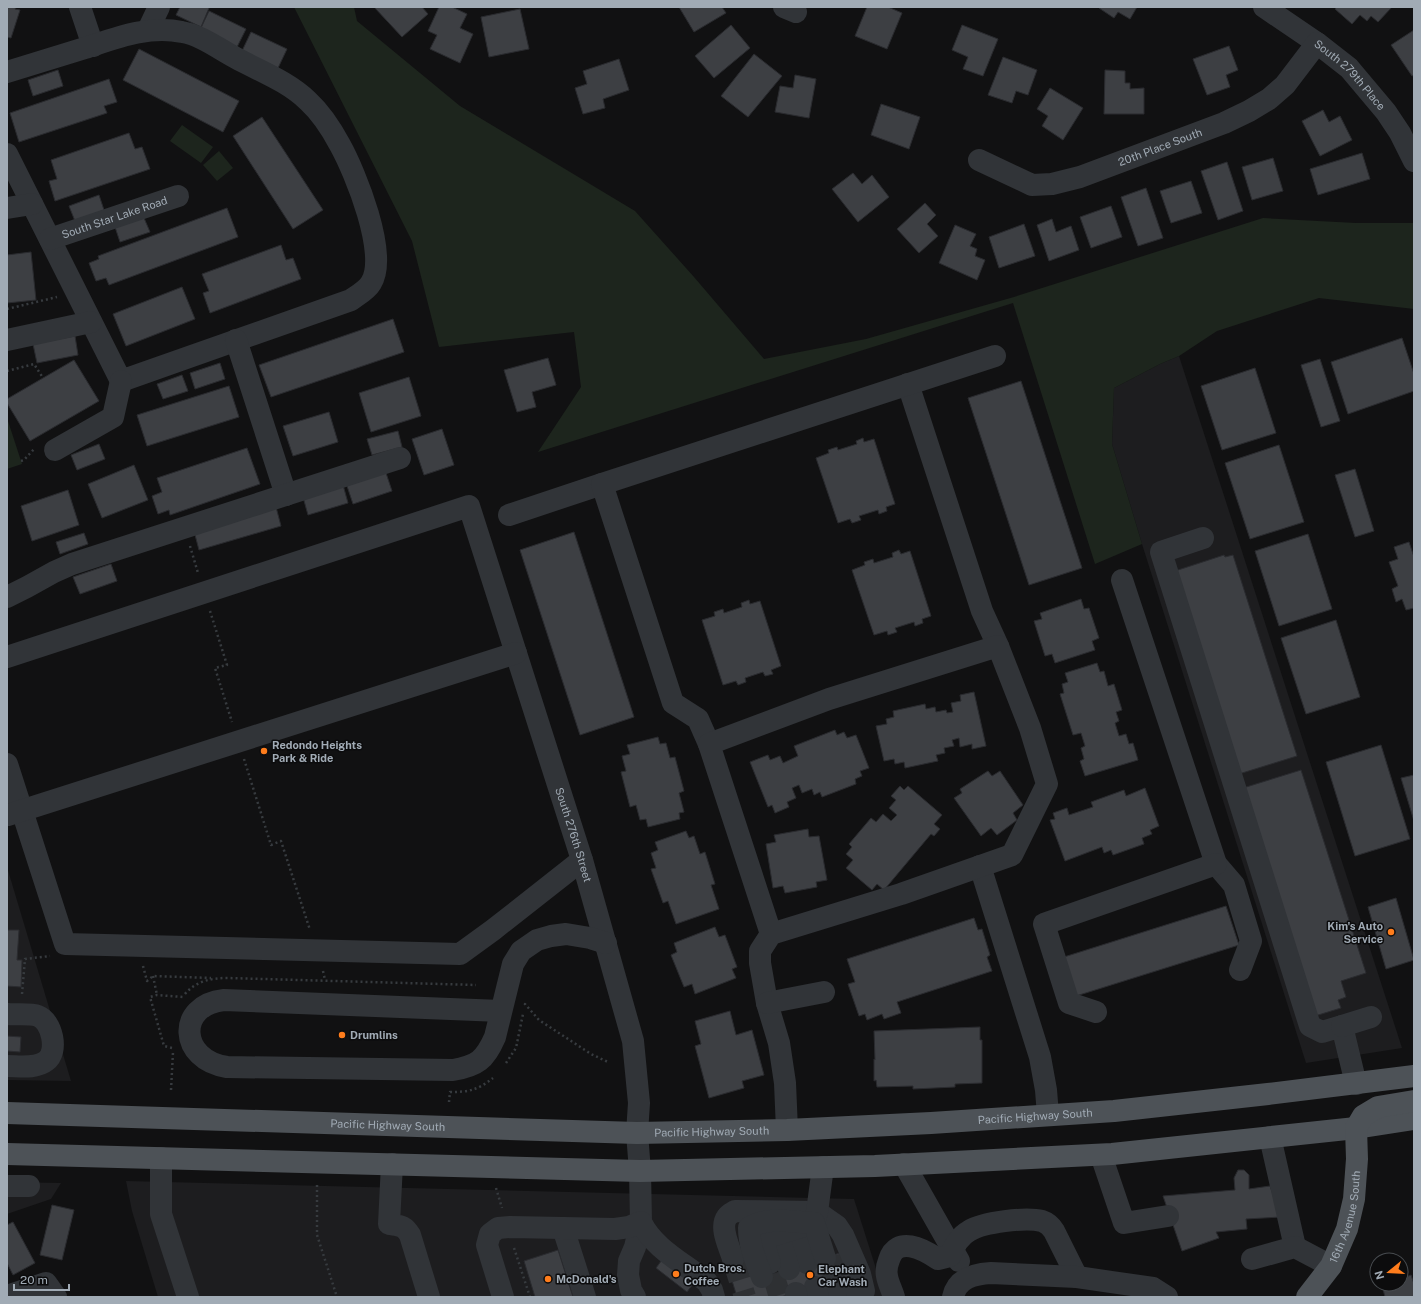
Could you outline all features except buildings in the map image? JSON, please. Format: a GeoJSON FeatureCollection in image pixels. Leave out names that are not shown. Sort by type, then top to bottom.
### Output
{"type":"FeatureCollection","features":[{"type":"Feature","properties":{"kind":"main road","name":"Pacific Highway South"},"geometry":{"type":"LineString","coordinates":[[7,1113],[637,1133],[787,1130],[930,1123],[1114,1111],[1356,1084],[1414,1076]]}},
{"type":"Feature","properties":{"kind":"main road"},"geometry":{"type":"LineString","coordinates":[[1356,1128],[1363,1116],[1378,1107],[1414,1101]]}},
{"type":"Feature","properties":{"kind":"main road"},"geometry":{"type":"LineString","coordinates":[[7,1154],[640,1171],[823,1167],[1101,1155],[1356,1128],[1414,1119]]}},
{"type":"Feature","properties":{"kind":"main road","name":"16th Avenue South"},"geometry":{"type":"LineString","coordinates":[[1307,1297],[1331,1266],[1347,1229],[1354,1199],[1357,1160],[1356,1128]]}},
{"type":"Feature","properties":{"kind":"street"},"geometry":{"type":"LineString","coordinates":[[80,7],[93,46]]}},
{"type":"Feature","properties":{"kind":"street"},"geometry":{"type":"LineString","coordinates":[[148,30],[159,7]]}},
{"type":"Feature","properties":{"kind":"street","name":"South 279th Place"},"geometry":{"type":"LineString","coordinates":[[1264,7],[1349,68],[1386,112],[1400,133],[1414,161]]}},
{"type":"Feature","properties":{"kind":"street"},"geometry":{"type":"LineString","coordinates":[[7,72],[148,30],[163,29],[184,32],[200,38],[288,86],[308,101],[323,118],[343,151],[352,169],[363,198],[377,252],[376,268],[372,282],[364,291],[351,300],[120,380]]}},
{"type":"Feature","properties":{"kind":"street","name":"20th Place South"},"geometry":{"type":"LineString","coordinates":[[979,160],[1032,185],[1052,184],[1080,177],[1224,123],[1248,111],[1269,99],[1285,85],[1317,44]]}},
{"type":"Feature","properties":{"kind":"street"},"geometry":{"type":"LineString","coordinates":[[7,154],[120,380],[113,417],[55,450]]}},
{"type":"Feature","properties":{"kind":"street","name":"South Star Lake Road"},"geometry":{"type":"LineString","coordinates":[[50,239],[178,196]]}},
{"type":"Feature","properties":{"kind":"street"},"geometry":{"type":"LineString","coordinates":[[7,208],[32,204]]}},
{"type":"Feature","properties":{"kind":"street"},"geometry":{"type":"LineString","coordinates":[[7,340],[91,322]]}},
{"type":"Feature","properties":{"kind":"street"},"geometry":{"type":"LineString","coordinates":[[236,340],[286,495]]}},
{"type":"Feature","properties":{"kind":"street"},"geometry":{"type":"LineString","coordinates":[[509,515],[995,356]]}},
{"type":"Feature","properties":{"kind":"street"},"geometry":{"type":"LineString","coordinates":[[787,1130],[785,1083],[781,1056],[774,1022],[766,1003],[761,976],[760,951],[771,934],[901,894],[1012,855],[1047,784],[1030,728],[998,646],[982,611],[908,384]]}},
{"type":"Feature","properties":{"kind":"street"},"geometry":{"type":"LineString","coordinates":[[7,597],[72,564],[400,458]]}},
{"type":"Feature","properties":{"kind":"street"},"geometry":{"type":"LineString","coordinates":[[602,484],[673,703],[698,719],[710,744],[771,934]]}},
{"type":"Feature","properties":{"kind":"street","name":"South 276th Street"},"geometry":{"type":"LineString","coordinates":[[204,593],[469,506],[582,860],[633,1041],[639,1102],[637,1133],[640,1171],[641,1222],[629,1261],[628,1275],[631,1290],[635,1297]]}},
{"type":"Feature","properties":{"kind":"street"},"geometry":{"type":"LineString","coordinates":[[1203,538],[1161,552],[1310,1026],[1322,1032],[1371,1017]]}},
{"type":"Feature","properties":{"kind":"street"},"geometry":{"type":"LineString","coordinates":[[1122,580],[1216,864],[1234,885],[1251,941],[1240,970]]}},
{"type":"Feature","properties":{"kind":"street"},"geometry":{"type":"LineString","coordinates":[[7,657],[204,593]]}},
{"type":"Feature","properties":{"kind":"street"},"geometry":{"type":"LineString","coordinates":[[710,744],[829,700],[998,646]]}},
{"type":"Feature","properties":{"kind":"street"},"geometry":{"type":"LineString","coordinates":[[14,813],[516,653]]}},
{"type":"Feature","properties":{"kind":"street"},"geometry":{"type":"LineString","coordinates":[[7,764],[14,813],[65,944],[460,954],[582,860]]}},
{"type":"Feature","properties":{"kind":"street"},"geometry":{"type":"LineString","coordinates":[[1096,1012],[1069,1003],[1044,924],[1216,864]]}},
{"type":"Feature","properties":{"kind":"street"},"geometry":{"type":"LineString","coordinates":[[980,866],[1040,1057],[1046,1090],[1048,1115]]}},
{"type":"Feature","properties":{"kind":"street"},"geometry":{"type":"LineString","coordinates":[[501,1011],[217,1000],[208,1004],[193,1016],[190,1025],[190,1033],[191,1042],[200,1056],[207,1061],[222,1066],[453,1070],[466,1068],[482,1059],[491,1046],[495,1037],[513,964],[521,951],[537,940],[566,934],[590,938],[606,943]]}},
{"type":"Feature","properties":{"kind":"street"},"geometry":{"type":"LineString","coordinates":[[766,1003],[824,992]]}},
{"type":"Feature","properties":{"kind":"street"},"geometry":{"type":"LineString","coordinates":[[7,1054],[30,1055],[38,1053],[48,1042],[46,1034],[41,1026],[33,1019],[14,1015]]}},
{"type":"Feature","properties":{"kind":"street"},"geometry":{"type":"LineString","coordinates":[[7,1066],[34,1066],[41,1064],[48,1060],[53,1048],[52,1033],[39,1016],[14,1015]]}},
{"type":"Feature","properties":{"kind":"street"},"geometry":{"type":"LineString","coordinates":[[1342,1026],[1356,1084]]}},
{"type":"Feature","properties":{"kind":"street"},"geometry":{"type":"LineString","coordinates":[[1270,1137],[1295,1248]]}},
{"type":"Feature","properties":{"kind":"street"},"geometry":{"type":"LineString","coordinates":[[1101,1155],[1124,1223],[1168,1216]]}},
{"type":"Feature","properties":{"kind":"street"},"geometry":{"type":"LineString","coordinates":[[161,1158],[161,1214],[188,1297]]}},
{"type":"Feature","properties":{"kind":"street"},"geometry":{"type":"LineString","coordinates":[[392,1164],[389,1224],[402,1226],[410,1235],[428,1297]]}},
{"type":"Feature","properties":{"kind":"street"},"geometry":{"type":"LineString","coordinates":[[904,1164],[969,1277]]}},
{"type":"Feature","properties":{"kind":"street"},"geometry":{"type":"LineString","coordinates":[[799,1266],[806,1223],[823,1167]]}},
{"type":"Feature","properties":{"kind":"street"},"geometry":{"type":"LineString","coordinates":[[7,1186],[29,1186]]}},
{"type":"Feature","properties":{"kind":"street"},"geometry":{"type":"LineString","coordinates":[[733,1259],[724,1230],[725,1221],[728,1215],[735,1211],[776,1212],[806,1223]]}},
{"type":"Feature","properties":{"kind":"street"},"geometry":{"type":"LineString","coordinates":[[894,1297],[887,1275],[888,1264],[891,1253],[900,1246],[909,1246],[926,1250],[938,1259],[950,1256],[961,1237],[968,1231],[976,1227],[994,1223],[1022,1220],[1042,1221],[1049,1224],[1077,1277]]}},
{"type":"Feature","properties":{"kind":"street"},"geometry":{"type":"LineString","coordinates":[[799,1266],[752,1250],[749,1228],[755,1224],[765,1221],[837,1226],[843,1235],[860,1274],[864,1291],[825,1291]]}},
{"type":"Feature","properties":{"kind":"street"},"geometry":{"type":"LineString","coordinates":[[503,1297],[487,1245],[490,1234],[498,1228],[615,1229],[629,1227],[641,1222],[653,1241],[707,1282],[714,1297]]}},
{"type":"Feature","properties":{"kind":"street"},"geometry":{"type":"LineString","coordinates":[[799,1266],[806,1223]]}},
{"type":"Feature","properties":{"kind":"street"},"geometry":{"type":"LineString","coordinates":[[799,1266],[762,1239],[806,1223]]}},
{"type":"Feature","properties":{"kind":"street"},"geometry":{"type":"LineString","coordinates":[[558,1228],[574,1297]]}},
{"type":"Feature","properties":{"kind":"street"},"geometry":{"type":"LineString","coordinates":[[558,1228],[585,1297]]}},
{"type":"Feature","properties":{"kind":"street"},"geometry":{"type":"LineString","coordinates":[[1252,1259],[1295,1248],[1331,1266]]}},
{"type":"Feature","properties":{"kind":"street"},"geometry":{"type":"LineString","coordinates":[[953,1297],[954,1290],[961,1281],[969,1277],[991,1273],[1077,1277],[1153,1288],[1167,1297]]}},
{"type":"Feature","properties":{"kind":"street"},"geometry":{"type":"LineString","coordinates":[[7,1296],[46,1283],[56,1297]]}},
{"type":"Feature","properties":{"kind":"path"},"geometry":{"type":"LineString","coordinates":[[7,309],[77,293]]}},
{"type":"Feature","properties":{"kind":"path"},"geometry":{"type":"LineString","coordinates":[[7,371],[34,364],[43,378]]}},
{"type":"Feature","properties":{"kind":"path"},"geometry":{"type":"LineString","coordinates":[[204,593],[226,665],[215,668],[271,845],[281,842],[325,980]]}},
{"type":"Feature","properties":{"kind":"path"},"geometry":{"type":"LineString","coordinates":[[14,1015],[25,958],[56,956]]}},
{"type":"Feature","properties":{"kind":"path"},"geometry":{"type":"LineString","coordinates":[[142,962],[147,980],[153,976],[214,978]]}},
{"type":"Feature","properties":{"kind":"path"},"geometry":{"type":"LineString","coordinates":[[153,976],[157,995]]}},
{"type":"Feature","properties":{"kind":"path"},"geometry":{"type":"LineString","coordinates":[[173,1048],[164,1046],[150,997],[157,995],[183,997]]}},
{"type":"Feature","properties":{"kind":"path"},"geometry":{"type":"LineString","coordinates":[[505,1064],[516,1048],[525,1004],[539,1020],[591,1054],[608,1062]]}},
{"type":"Feature","properties":{"kind":"path"},"geometry":{"type":"LineString","coordinates":[[449,1102],[450,1092],[466,1092],[485,1084],[494,1077]]}},
{"type":"Feature","properties":{"kind":"path"},"geometry":{"type":"LineString","coordinates":[[317,1185],[317,1234],[337,1297]]}},
{"type":"Feature","properties":{"kind":"shaded area"},"geometry":{"type":"Polygon","coordinates":[[[294,7],[354,7],[357,21],[460,106],[635,211],[764,359],[866,339],[1014,297],[1263,218],[1356,223],[1414,223],[1414,309],[1319,298],[1217,331],[1179,356],[1160,364],[1114,388],[1112,444],[1142,544],[1095,564],[1013,303],[538,452],[581,387],[574,332],[439,347],[412,241],[294,7]]]}},
{"type":"Feature","properties":{"kind":"shaded area"},"geometry":{"type":"Polygon","coordinates":[[[182,125],[213,147],[201,163],[170,141],[182,125]]]}},
{"type":"Feature","properties":{"kind":"shaded area"},"geometry":{"type":"Polygon","coordinates":[[[219,151],[233,168],[217,181],[203,165],[219,151]]]}},
{"type":"Feature","properties":{"kind":"shaded area"},"geometry":{"type":"Polygon","coordinates":[[[1179,356],[1402,1048],[1306,1063],[1142,544],[1112,444],[1114,388],[1160,364],[1179,356]]]}},
{"type":"Feature","properties":{"kind":"shaded area"},"geometry":{"type":"Polygon","coordinates":[[[8,421],[22,464],[7,469],[7,422],[8,421]]]}},
{"type":"Feature","properties":{"kind":"shaded area"},"geometry":{"type":"Polygon","coordinates":[[[7,867],[71,1081],[7,1080],[7,867]]]}},
{"type":"Feature","properties":{"kind":"shaded area"},"geometry":{"type":"Polygon","coordinates":[[[126,1181],[854,1199],[885,1297],[158,1297],[132,1211],[126,1181]]]}},
{"type":"Feature","properties":{"kind":"shaded area"},"geometry":{"type":"Polygon","coordinates":[[[7,1182],[61,1183],[51,1199],[7,1214],[7,1182]]]}},
{"type":"Feature","properties":{"kind":"tunnel"},"geometry":{"type":"LineString","coordinates":[[836,1255],[843,1278]]}},
{"type":"Feature","properties":{"kind":"tunnel"},"geometry":{"type":"LineString","coordinates":[[733,1259],[745,1297]]}},
{"type":"Feature","properties":{"kind":"tunnel"},"geometry":{"type":"LineString","coordinates":[[773,1274],[780,1297]]}},
{"type":"Feature","properties":{"kind":"place","name":"Redondo Heights Park & Ride"},"geometry":{"type":"Point","coordinates":[264,751]}},
{"type":"Feature","properties":{"kind":"place","name":"Kim's Auto Service"},"geometry":{"type":"Point","coordinates":[1391,932]}},
{"type":"Feature","properties":{"kind":"place","name":"Drumlins"},"geometry":{"type":"Point","coordinates":[342,1035]}},
{"type":"Feature","properties":{"kind":"place","name":"Dutch Bros. Coffee"},"geometry":{"type":"Point","coordinates":[676,1274]}},
{"type":"Feature","properties":{"kind":"place","name":"Elephant Car Wash"},"geometry":{"type":"Point","coordinates":[810,1275]}},
{"type":"Feature","properties":{"kind":"place","name":"McDonald's"},"geometry":{"type":"Point","coordinates":[548,1279]}}]}
